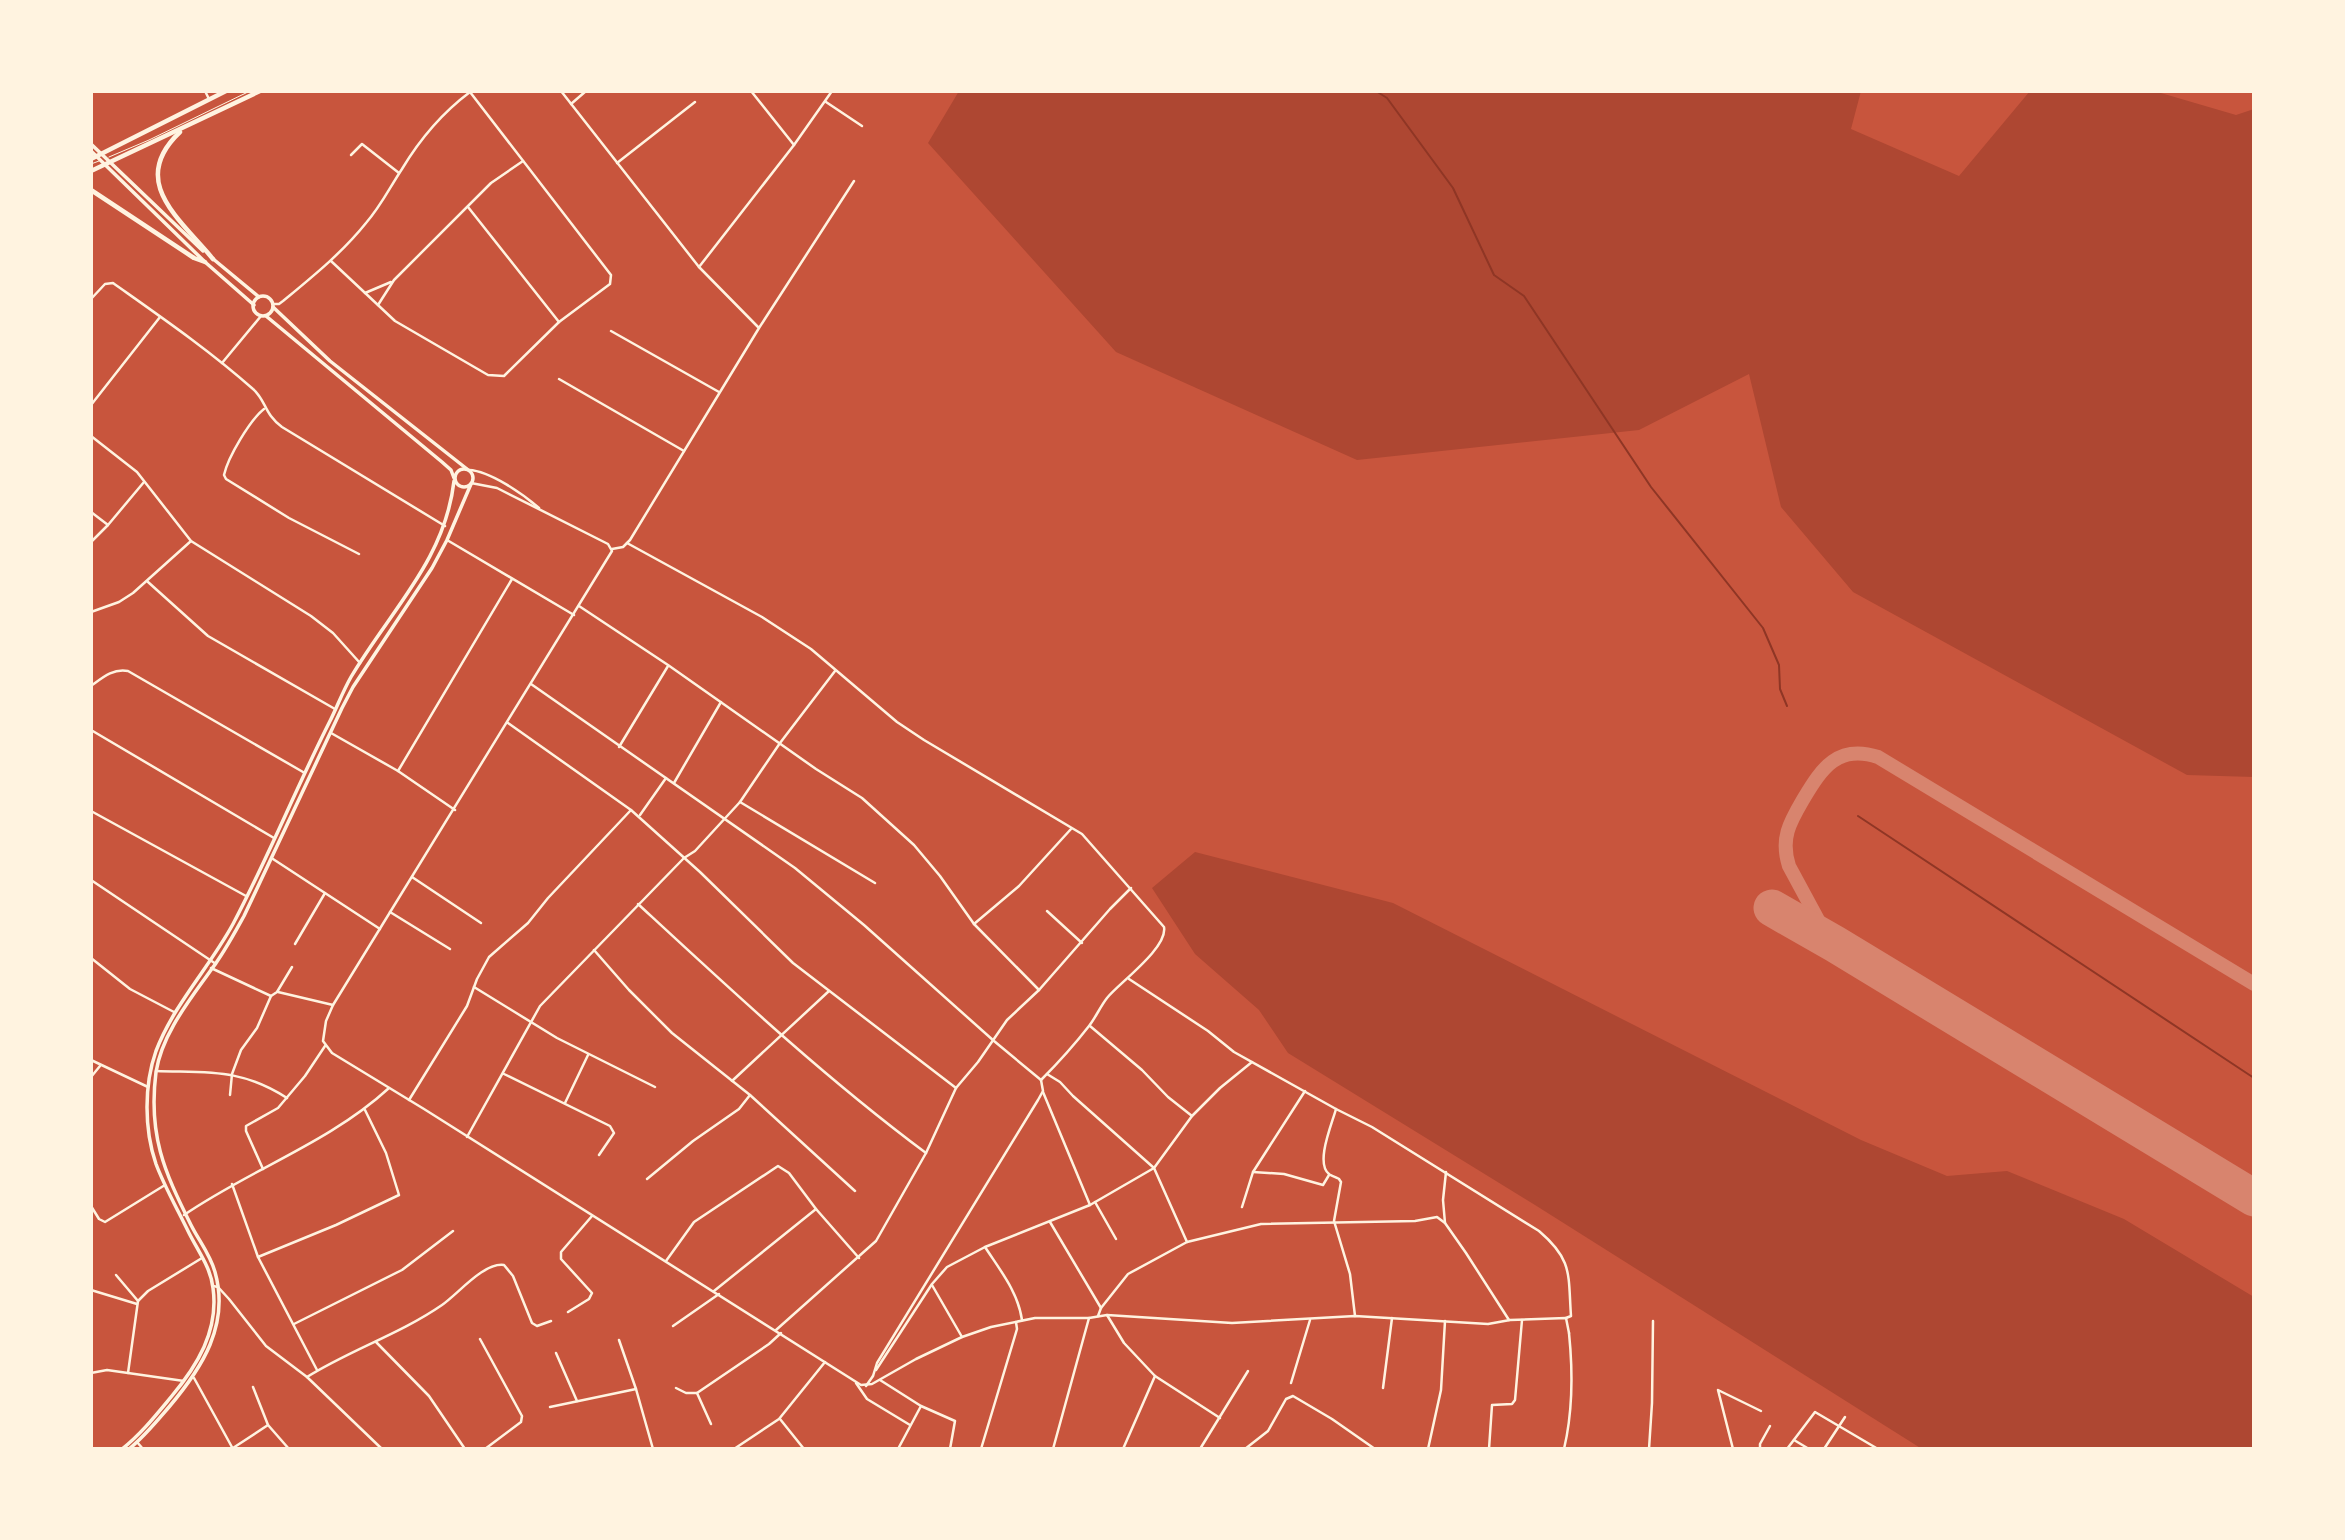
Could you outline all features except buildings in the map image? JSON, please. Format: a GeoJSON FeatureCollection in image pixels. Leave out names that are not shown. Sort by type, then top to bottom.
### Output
{"type":"FeatureCollection","features":[{"type":"Feature","properties":{"kind":"highway"},"geometry":{"type":"LineString","coordinates":[[91,159],[226,91]]}},
{"type":"Feature","properties":{"kind":"highway"},"geometry":{"type":"LineString","coordinates":[[91,171],[260,91]]}},
{"type":"Feature","properties":{"kind":"highway"},"geometry":{"type":"LineString","coordinates":[[185,128],[168,143],[162,154],[157,167],[157,180],[164,199],[213,259]]}},
{"type":"Feature","properties":{"kind":"highway"},"geometry":{"type":"LineString","coordinates":[[91,190],[194,258],[205,262]]}},
{"type":"Feature","properties":{"kind":"main road"},"geometry":{"type":"LineString","coordinates":[[91,144],[213,259],[259,297],[269,298],[311,345],[468,470],[473,478],[447,540],[416,594],[353,687],[244,916],[180,1015],[165,1044],[156,1071],[157,1143],[167,1175],[209,1256],[219,1305],[212,1340],[194,1378],[129,1449]]}},
{"type":"Feature","properties":{"kind":"main road"},"geometry":{"type":"LineString","coordinates":[[91,151],[205,262],[254,305],[256,312],[442,462],[462,487],[471,484]]}},
{"type":"Feature","properties":{"kind":"main road"},"geometry":{"type":"LineString","coordinates":[[254,305],[259,297]]}},
{"type":"Feature","properties":{"kind":"main road"},"geometry":{"type":"LineString","coordinates":[[264,316],[273,305]]}},
{"type":"Feature","properties":{"kind":"main road"},"geometry":{"type":"LineString","coordinates":[[213,962],[335,709],[364,655],[414,587],[445,526],[454,479],[460,469],[468,470]]}},
{"type":"Feature","properties":{"kind":"main road"},"geometry":{"type":"LineString","coordinates":[[364,655],[371,660]]}},
{"type":"Feature","properties":{"kind":"main road"},"geometry":{"type":"LineString","coordinates":[[278,829],[283,834]]}},
{"type":"Feature","properties":{"kind":"main road"},"geometry":{"type":"LineString","coordinates":[[122,1449],[184,1381],[200,1359],[209,1337],[216,1287],[155,1162],[148,1087],[150,1069],[174,1012],[210,967]]}},
{"type":"Feature","properties":{"kind":"street"},"geometry":{"type":"LineString","coordinates":[[205,91],[209,99]]}},
{"type":"Feature","properties":{"kind":"street"},"geometry":{"type":"LineString","coordinates":[[561,91],[699,267],[759,328]]}},
{"type":"Feature","properties":{"kind":"street"},"geometry":{"type":"LineString","coordinates":[[571,104],[586,91]]}},
{"type":"Feature","properties":{"kind":"street"},"geometry":{"type":"LineString","coordinates":[[751,91],[794,145]]}},
{"type":"Feature","properties":{"kind":"street"},"geometry":{"type":"LineString","coordinates":[[699,267],[794,145],[832,91]]}},
{"type":"Feature","properties":{"kind":"street"},"geometry":{"type":"LineString","coordinates":[[273,305],[283,301],[331,261],[385,199],[418,144],[441,116],[471,92],[611,275],[612,280],[559,323],[509,372],[496,377],[409,331],[331,261]]}},
{"type":"Feature","properties":{"kind":"street"},"geometry":{"type":"LineString","coordinates":[[617,163],[695,102]]}},
{"type":"Feature","properties":{"kind":"street"},"geometry":{"type":"LineString","coordinates":[[826,102],[862,126]]}},
{"type":"Feature","properties":{"kind":"street"},"geometry":{"type":"LineString","coordinates":[[351,155],[362,144],[399,173]]}},
{"type":"Feature","properties":{"kind":"street"},"geometry":{"type":"LineString","coordinates":[[378,305],[394,280],[491,183],[523,161]]}},
{"type":"Feature","properties":{"kind":"street"},"geometry":{"type":"LineString","coordinates":[[612,549],[623,547],[627,542],[759,328],[854,181]]}},
{"type":"Feature","properties":{"kind":"street"},"geometry":{"type":"LineString","coordinates":[[468,207],[559,323]]}},
{"type":"Feature","properties":{"kind":"street"},"geometry":{"type":"LineString","coordinates":[[364,293],[394,280]]}},
{"type":"Feature","properties":{"kind":"street"},"geometry":{"type":"LineString","coordinates":[[91,299],[105,284],[113,283],[222,363],[256,392],[264,409],[282,428],[445,526]]}},
{"type":"Feature","properties":{"kind":"street"},"geometry":{"type":"LineString","coordinates":[[222,363],[264,316]]}},
{"type":"Feature","properties":{"kind":"street"},"geometry":{"type":"LineString","coordinates":[[91,405],[160,317]]}},
{"type":"Feature","properties":{"kind":"street"},"geometry":{"type":"LineString","coordinates":[[611,331],[719,392]]}},
{"type":"Feature","properties":{"kind":"street"},"geometry":{"type":"LineString","coordinates":[[559,379],[684,451]]}},
{"type":"Feature","properties":{"kind":"street"},"geometry":{"type":"LineString","coordinates":[[264,409],[253,420],[226,466],[226,479],[289,518],[359,554]]}},
{"type":"Feature","properties":{"kind":"street"},"geometry":{"type":"LineString","coordinates":[[91,436],[129,464],[191,541],[311,616],[333,634],[360,663]]}},
{"type":"Feature","properties":{"kind":"street"},"geometry":{"type":"LineString","coordinates":[[468,470],[487,475],[541,510]]}},
{"type":"Feature","properties":{"kind":"street"},"geometry":{"type":"LineString","coordinates":[[91,542],[144,482]]}},
{"type":"Feature","properties":{"kind":"street"},"geometry":{"type":"LineString","coordinates":[[471,484],[497,488],[608,544],[612,549]]}},
{"type":"Feature","properties":{"kind":"street"},"geometry":{"type":"LineString","coordinates":[[91,512],[108,525]]}},
{"type":"Feature","properties":{"kind":"street"},"geometry":{"type":"LineString","coordinates":[[447,540],[574,615]]}},
{"type":"Feature","properties":{"kind":"street"},"geometry":{"type":"LineString","coordinates":[[91,612],[126,598],[148,582],[191,541]]}},
{"type":"Feature","properties":{"kind":"street"},"geometry":{"type":"LineString","coordinates":[[627,542],[762,617],[811,649],[897,722],[1010,793],[1072,827],[1092,844],[1164,927],[1165,932],[1129,979],[1111,993],[1090,1026],[1041,1080]]}},
{"type":"Feature","properties":{"kind":"street"},"geometry":{"type":"LineString","coordinates":[[612,549],[605,566],[333,1005],[324,1029],[325,1045],[332,1054],[866,1386],[962,1337],[1022,1320],[1107,1315],[1232,1323],[1355,1316],[1488,1324],[1571,1316],[1569,1276],[1564,1258],[1557,1245],[1539,1231],[1372,1127],[1234,1052],[1208,1031],[1129,979]]}},
{"type":"Feature","properties":{"kind":"street"},"geometry":{"type":"LineString","coordinates":[[398,771],[512,579]]}},
{"type":"Feature","properties":{"kind":"street"},"geometry":{"type":"LineString","coordinates":[[148,582],[208,636],[335,709]]}},
{"type":"Feature","properties":{"kind":"street"},"geometry":{"type":"LineString","coordinates":[[579,606],[839,782],[884,816],[914,845],[940,876],[974,924],[1039,990]]}},
{"type":"Feature","properties":{"kind":"street"},"geometry":{"type":"LineString","coordinates":[[619,747],[668,665]]}},
{"type":"Feature","properties":{"kind":"street"},"geometry":{"type":"LineString","coordinates":[[91,686],[118,670],[128,671],[303,772]]}},
{"type":"Feature","properties":{"kind":"street"},"geometry":{"type":"LineString","coordinates":[[467,1137],[545,999],[684,858],[695,851],[727,819],[836,670]]}},
{"type":"Feature","properties":{"kind":"street"},"geometry":{"type":"LineString","coordinates":[[531,684],[795,867],[1041,1080],[1042,1091],[1090,1205]]}},
{"type":"Feature","properties":{"kind":"street"},"geometry":{"type":"LineString","coordinates":[[674,783],[721,702]]}},
{"type":"Feature","properties":{"kind":"street"},"geometry":{"type":"LineString","coordinates":[[508,723],[639,816],[752,925],[829,991],[956,1088]]}},
{"type":"Feature","properties":{"kind":"street"},"geometry":{"type":"LineString","coordinates":[[91,730],[274,838]]}},
{"type":"Feature","properties":{"kind":"street"},"geometry":{"type":"LineString","coordinates":[[331,733],[398,771],[455,810]]}},
{"type":"Feature","properties":{"kind":"street"},"geometry":{"type":"LineString","coordinates":[[639,816],[666,778]]}},
{"type":"Feature","properties":{"kind":"street"},"geometry":{"type":"LineString","coordinates":[[740,803],[875,883]]}},
{"type":"Feature","properties":{"kind":"street"},"geometry":{"type":"LineString","coordinates":[[409,1100],[467,1006],[489,957],[528,923],[631,810]]}},
{"type":"Feature","properties":{"kind":"street"},"geometry":{"type":"LineString","coordinates":[[91,811],[246,896]]}},
{"type":"Feature","properties":{"kind":"street"},"geometry":{"type":"LineString","coordinates":[[974,924],[1019,886],[1072,827]]}},
{"type":"Feature","properties":{"kind":"street"},"geometry":{"type":"LineString","coordinates":[[273,859],[380,929]]}},
{"type":"Feature","properties":{"kind":"street"},"geometry":{"type":"LineString","coordinates":[[412,877],[481,923]]}},
{"type":"Feature","properties":{"kind":"street"},"geometry":{"type":"LineString","coordinates":[[91,880],[213,962]]}},
{"type":"Feature","properties":{"kind":"street"},"geometry":{"type":"LineString","coordinates":[[776,1330],[876,1241],[926,1153],[956,1088],[994,1041],[1007,1020],[1039,990],[1131,888]]}},
{"type":"Feature","properties":{"kind":"street"},"geometry":{"type":"LineString","coordinates":[[295,944],[325,893]]}},
{"type":"Feature","properties":{"kind":"street"},"geometry":{"type":"LineString","coordinates":[[638,904],[866,1107],[926,1153]]}},
{"type":"Feature","properties":{"kind":"street"},"geometry":{"type":"LineString","coordinates":[[1047,911],[1082,943]]}},
{"type":"Feature","properties":{"kind":"street"},"geometry":{"type":"LineString","coordinates":[[390,912],[450,949]]}},
{"type":"Feature","properties":{"kind":"street"},"geometry":{"type":"LineString","coordinates":[[594,950],[628,990],[672,1033],[750,1095],[855,1191]]}},
{"type":"Feature","properties":{"kind":"street"},"geometry":{"type":"LineString","coordinates":[[91,958],[130,989],[174,1012]]}},
{"type":"Feature","properties":{"kind":"street"},"geometry":{"type":"LineString","coordinates":[[210,967],[271,996]]}},
{"type":"Feature","properties":{"kind":"street"},"geometry":{"type":"LineString","coordinates":[[230,1095],[232,1074],[241,1050],[257,1028],[271,996],[277,992],[292,967]]}},
{"type":"Feature","properties":{"kind":"street"},"geometry":{"type":"LineString","coordinates":[[474,987],[530,1023],[655,1087]]}},
{"type":"Feature","properties":{"kind":"street"},"geometry":{"type":"LineString","coordinates":[[732,1080],[829,991]]}},
{"type":"Feature","properties":{"kind":"street"},"geometry":{"type":"LineString","coordinates":[[277,992],[333,1005]]}},
{"type":"Feature","properties":{"kind":"street"},"geometry":{"type":"LineString","coordinates":[[1090,1026],[1192,1116]]}},
{"type":"Feature","properties":{"kind":"street"},"geometry":{"type":"LineString","coordinates":[[263,1169],[246,1126],[278,1108],[325,1045]]}},
{"type":"Feature","properties":{"kind":"street"},"geometry":{"type":"LineString","coordinates":[[565,1103],[588,1055]]}},
{"type":"Feature","properties":{"kind":"street"},"geometry":{"type":"LineString","coordinates":[[91,1060],[148,1087]]}},
{"type":"Feature","properties":{"kind":"street"},"geometry":{"type":"LineString","coordinates":[[873,1376],[877,1363],[932,1284],[947,1267],[985,1247],[1090,1205],[1154,1168],[1192,1116],[1252,1062]]}},
{"type":"Feature","properties":{"kind":"street"},"geometry":{"type":"LineString","coordinates":[[91,1077],[100,1065]]}},
{"type":"Feature","properties":{"kind":"street"},"geometry":{"type":"LineString","coordinates":[[156,1071],[232,1074],[251,1079],[287,1098]]}},
{"type":"Feature","properties":{"kind":"street"},"geometry":{"type":"LineString","coordinates":[[504,1074],[603,1122],[613,1130],[612,1138],[599,1155]]}},
{"type":"Feature","properties":{"kind":"street"},"geometry":{"type":"LineString","coordinates":[[1047,1074],[1060,1082],[1154,1168],[1187,1242]]}},
{"type":"Feature","properties":{"kind":"street"},"geometry":{"type":"LineString","coordinates":[[181,1216],[232,1184],[313,1143],[365,1110],[390,1088]]}},
{"type":"Feature","properties":{"kind":"street"},"geometry":{"type":"LineString","coordinates":[[1242,1207],[1253,1172],[1305,1090]]}},
{"type":"Feature","properties":{"kind":"street"},"geometry":{"type":"LineString","coordinates":[[866,1386],[1042,1091]]}},
{"type":"Feature","properties":{"kind":"street"},"geometry":{"type":"LineString","coordinates":[[647,1179],[739,1108],[750,1095]]}},
{"type":"Feature","properties":{"kind":"street"},"geometry":{"type":"LineString","coordinates":[[1336,1109],[1322,1156],[1324,1168],[1329,1175],[1341,1182],[1334,1222],[1350,1274],[1355,1316]]}},
{"type":"Feature","properties":{"kind":"street"},"geometry":{"type":"LineString","coordinates":[[258,1257],[336,1225],[399,1195],[386,1153],[365,1110]]}},
{"type":"Feature","properties":{"kind":"street"},"geometry":{"type":"LineString","coordinates":[[666,1261],[694,1222],[774,1167],[783,1168],[789,1173],[859,1258]]}},
{"type":"Feature","properties":{"kind":"street"},"geometry":{"type":"LineString","coordinates":[[1253,1172],[1284,1174],[1323,1185],[1329,1175]]}},
{"type":"Feature","properties":{"kind":"street"},"geometry":{"type":"LineString","coordinates":[[1444,1223],[1446,1172]]}},
{"type":"Feature","properties":{"kind":"street"},"geometry":{"type":"LineString","coordinates":[[232,1184],[258,1257],[317,1370]]}},
{"type":"Feature","properties":{"kind":"street"},"geometry":{"type":"LineString","coordinates":[[91,1206],[99,1219],[105,1222],[165,1185]]}},
{"type":"Feature","properties":{"kind":"street"},"geometry":{"type":"LineString","coordinates":[[1095,1202],[1116,1239]]}},
{"type":"Feature","properties":{"kind":"street"},"geometry":{"type":"LineString","coordinates":[[714,1291],[816,1209]]}},
{"type":"Feature","properties":{"kind":"street"},"geometry":{"type":"LineString","coordinates":[[568,1312],[589,1299],[592,1293],[561,1259],[561,1252],[592,1216]]}},
{"type":"Feature","properties":{"kind":"street"},"geometry":{"type":"LineString","coordinates":[[1098,1316],[1101,1308],[1128,1274],[1187,1242],[1261,1224],[1415,1221],[1437,1217],[1444,1223],[1510,1320]]}},
{"type":"Feature","properties":{"kind":"street"},"geometry":{"type":"LineString","coordinates":[[1050,1222],[1101,1308]]}},
{"type":"Feature","properties":{"kind":"street"},"geometry":{"type":"LineString","coordinates":[[294,1324],[402,1270],[453,1231]]}},
{"type":"Feature","properties":{"kind":"street"},"geometry":{"type":"LineString","coordinates":[[985,1247],[1009,1283],[1019,1303],[1022,1320]]}},
{"type":"Feature","properties":{"kind":"street"},"geometry":{"type":"LineString","coordinates":[[128,1373],[138,1302],[148,1290],[203,1257]]}},
{"type":"Feature","properties":{"kind":"street"},"geometry":{"type":"LineString","coordinates":[[307,1377],[442,1306],[483,1272],[498,1264],[503,1265],[513,1276],[534,1325],[551,1321]]}},
{"type":"Feature","properties":{"kind":"street"},"geometry":{"type":"LineString","coordinates":[[116,1275],[138,1302]]}},
{"type":"Feature","properties":{"kind":"street"},"geometry":{"type":"LineString","coordinates":[[932,1275],[932,1284],[962,1337]]}},
{"type":"Feature","properties":{"kind":"street"},"geometry":{"type":"LineString","coordinates":[[216,1287],[266,1346],[307,1377],[382,1449]]}},
{"type":"Feature","properties":{"kind":"street"},"geometry":{"type":"LineString","coordinates":[[91,1290],[138,1302]]}},
{"type":"Feature","properties":{"kind":"street"},"geometry":{"type":"LineString","coordinates":[[673,1326],[719,1294]]}},
{"type":"Feature","properties":{"kind":"street"},"geometry":{"type":"LineString","coordinates":[[1107,1315],[1124,1343],[1155,1376],[1220,1418]]}},
{"type":"Feature","properties":{"kind":"street"},"geometry":{"type":"LineString","coordinates":[[1054,1449],[1089,1318]]}},
{"type":"Feature","properties":{"kind":"street"},"geometry":{"type":"LineString","coordinates":[[1383,1388],[1392,1318]]}},
{"type":"Feature","properties":{"kind":"street"},"geometry":{"type":"LineString","coordinates":[[1564,1449],[1572,1365],[1566,1318]]}},
{"type":"Feature","properties":{"kind":"street"},"geometry":{"type":"LineString","coordinates":[[1291,1383],[1310,1320]]}},
{"type":"Feature","properties":{"kind":"street"},"geometry":{"type":"LineString","coordinates":[[1489,1449],[1492,1405],[1512,1404],[1515,1400],[1522,1320]]}},
{"type":"Feature","properties":{"kind":"street"},"geometry":{"type":"LineString","coordinates":[[1428,1449],[1441,1390],[1445,1321]]}},
{"type":"Feature","properties":{"kind":"street"},"geometry":{"type":"LineString","coordinates":[[1648,1449],[1652,1403],[1653,1321]]}},
{"type":"Feature","properties":{"kind":"street"},"geometry":{"type":"LineString","coordinates":[[981,1449],[1017,1329],[1016,1322]]}},
{"type":"Feature","properties":{"kind":"street"},"geometry":{"type":"LineString","coordinates":[[676,1388],[686,1393],[697,1392],[769,1344],[781,1333]]}},
{"type":"Feature","properties":{"kind":"street"},"geometry":{"type":"LineString","coordinates":[[480,1339],[522,1416],[521,1422],[485,1449]]}},
{"type":"Feature","properties":{"kind":"street"},"geometry":{"type":"LineString","coordinates":[[619,1340],[653,1449]]}},
{"type":"Feature","properties":{"kind":"street"},"geometry":{"type":"LineString","coordinates":[[375,1341],[429,1396],[465,1449]]}},
{"type":"Feature","properties":{"kind":"street"},"geometry":{"type":"LineString","coordinates":[[556,1353],[577,1401]]}},
{"type":"Feature","properties":{"kind":"street"},"geometry":{"type":"LineString","coordinates":[[734,1449],[779,1419],[825,1362]]}},
{"type":"Feature","properties":{"kind":"street"},"geometry":{"type":"LineString","coordinates":[[91,1373],[107,1370],[184,1381]]}},
{"type":"Feature","properties":{"kind":"street"},"geometry":{"type":"LineString","coordinates":[[1200,1449],[1248,1371]]}},
{"type":"Feature","properties":{"kind":"street"},"geometry":{"type":"LineString","coordinates":[[1123,1449],[1155,1376]]}},
{"type":"Feature","properties":{"kind":"street"},"geometry":{"type":"LineString","coordinates":[[194,1378],[233,1449],[268,1425]]}},
{"type":"Feature","properties":{"kind":"street"},"geometry":{"type":"LineString","coordinates":[[854,1380],[867,1399],[910,1425]]}},
{"type":"Feature","properties":{"kind":"street"},"geometry":{"type":"LineString","coordinates":[[880,1380],[921,1406],[955,1421],[950,1449]]}},
{"type":"Feature","properties":{"kind":"street"},"geometry":{"type":"LineString","coordinates":[[253,1387],[268,1425],[289,1449]]}},
{"type":"Feature","properties":{"kind":"street"},"geometry":{"type":"LineString","coordinates":[[550,1407],[636,1388]]}},
{"type":"Feature","properties":{"kind":"street"},"geometry":{"type":"LineString","coordinates":[[1733,1449],[1718,1390],[1761,1411]]}},
{"type":"Feature","properties":{"kind":"street"},"geometry":{"type":"LineString","coordinates":[[697,1392],[711,1424]]}},
{"type":"Feature","properties":{"kind":"street"},"geometry":{"type":"LineString","coordinates":[[1246,1449],[1268,1431],[1286,1399],[1293,1396],[1375,1449]]}},
{"type":"Feature","properties":{"kind":"street"},"geometry":{"type":"LineString","coordinates":[[898,1449],[921,1406]]}},
{"type":"Feature","properties":{"kind":"street"},"geometry":{"type":"LineString","coordinates":[[1787,1449],[1815,1412],[1878,1449]]}},
{"type":"Feature","properties":{"kind":"street"},"geometry":{"type":"LineString","coordinates":[[1824,1449],[1845,1417]]}},
{"type":"Feature","properties":{"kind":"street"},"geometry":{"type":"LineString","coordinates":[[779,1419],[804,1449]]}},
{"type":"Feature","properties":{"kind":"street"},"geometry":{"type":"LineString","coordinates":[[1760,1449],[1770,1426]]}},
{"type":"Feature","properties":{"kind":"street"},"geometry":{"type":"LineString","coordinates":[[1794,1440],[1809,1449]]}},
{"type":"Feature","properties":{"kind":"street"},"geometry":{"type":"LineString","coordinates":[[137,1442],[143,1449]]}},
{"type":"Feature","properties":{"kind":"lane"},"geometry":{"type":"LineString","coordinates":[[91,164],[149,140],[250,91]]}},
{"type":"Feature","properties":{"kind":"shaded area"},"geometry":{"type":"Polygon","coordinates":[[[959,91],[1861,91],[1851,129],[1959,176],[2030,91],[2154,91],[2236,115],[2254,109],[2254,777],[2187,775],[1853,592],[1781,507],[1749,374],[1639,430],[1357,460],[1116,352],[928,143],[959,91]]]}},
{"type":"Feature","properties":{"kind":"shaded area"},"geometry":{"type":"Polygon","coordinates":[[[1195,852],[1393,903],[1861,1140],[1947,1176],[2007,1171],[2124,1219],[2254,1297],[2254,1449],[1922,1449],[1288,1053],[1259,1010],[1195,954],[1152,888],[1195,852]]]}},
{"type":"Feature","properties":{"kind":"waterway"},"geometry":{"type":"LineString","coordinates":[[1376,91],[1387,98],[1453,188],[1494,275],[1524,296],[1651,487],[1763,628],[1779,665],[1780,689],[1787,706]]}},
{"type":"Feature","properties":{"kind":"waterway"},"geometry":{"type":"LineString","coordinates":[[1858,816],[2254,1078]]}},
{"type":"Feature","properties":{"kind":"taxiway"},"geometry":{"type":"LineString","coordinates":[[1835,944],[1823,929],[1789,866],[1786,839],[1799,807],[1825,768],[1842,756],[1864,754],[1878,757],[2254,984]]}},
{"type":"Feature","properties":{"kind":"runway"},"geometry":{"type":"LineString","coordinates":[[1772,908],[2254,1198]]}}]}
